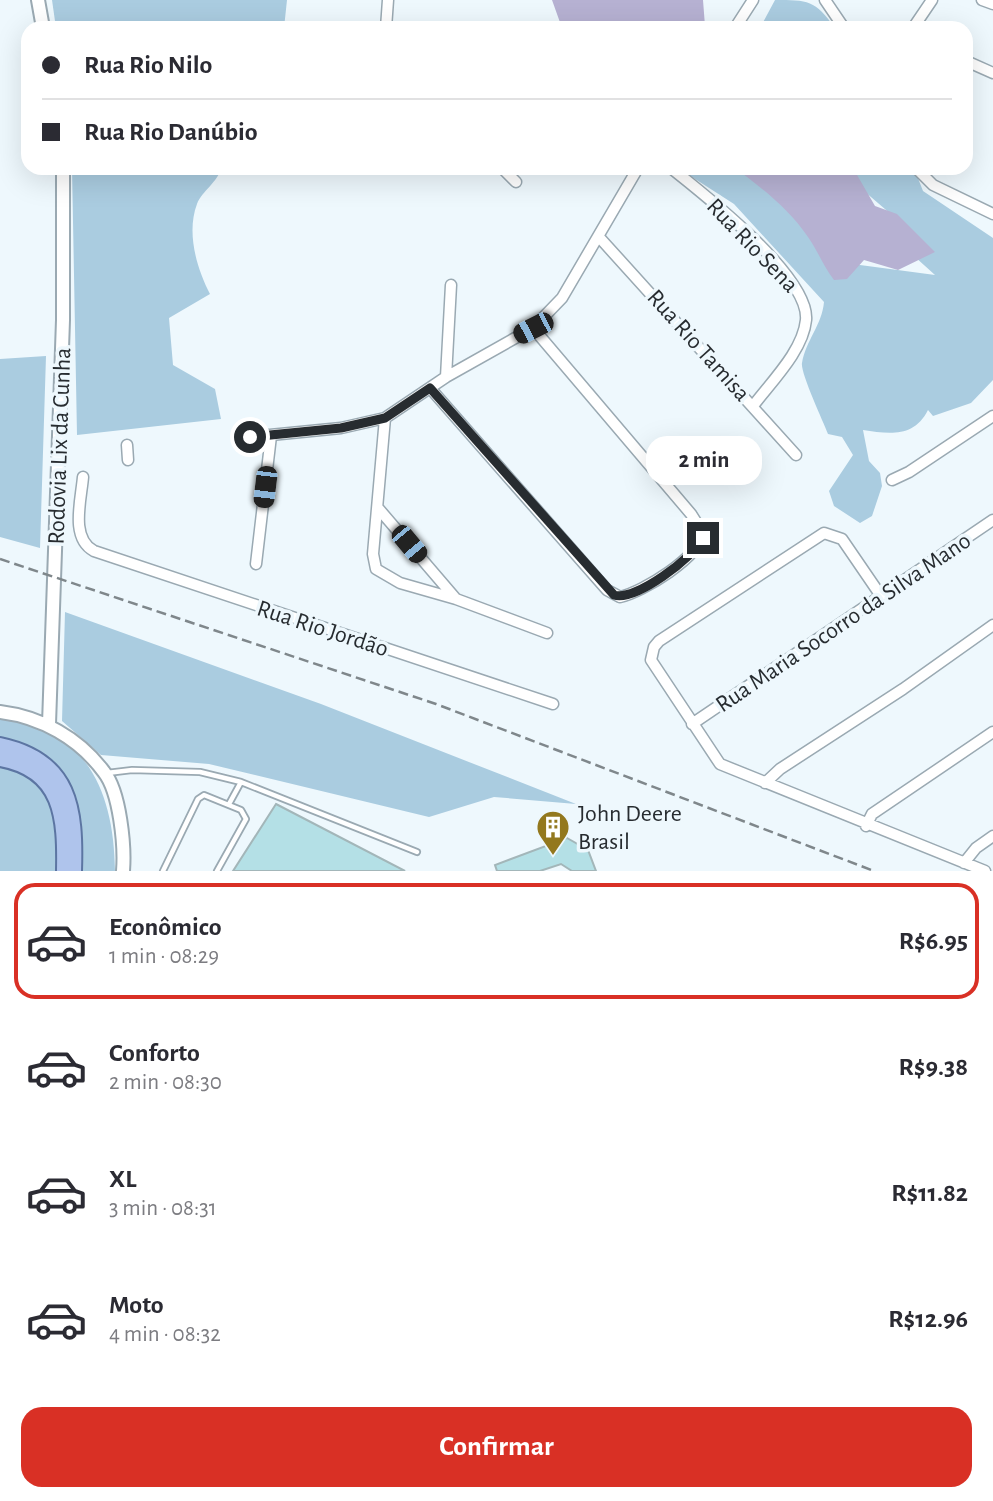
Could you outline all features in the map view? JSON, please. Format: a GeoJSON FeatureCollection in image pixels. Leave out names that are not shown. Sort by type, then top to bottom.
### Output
{"type":"FeatureCollection","features":[{"type":"Feature","properties":{"kind":"main road"},"geometry":{"type":"LineString","coordinates":[[38,0],[42,21]]}},
{"type":"Feature","properties":{"kind":"main road","name":"Rodovia Lix da Cunha"},"geometry":{"type":"LineString","coordinates":[[49,724],[63,320],[63,175]]}},
{"type":"Feature","properties":{"kind":"main road"},"geometry":{"type":"LineString","coordinates":[[0,712],[49,724],[106,773],[122,825],[123,871]]}},
{"type":"Feature","properties":{"kind":"main road"},"geometry":{"type":"LineString","coordinates":[[0,745],[28,754],[59,779],[74,818],[74,871]]}},
{"type":"Feature","properties":{"kind":"main road"},"geometry":{"type":"LineString","coordinates":[[0,759],[30,769],[42,779],[60,806],[63,820],[64,871]]}},
{"type":"Feature","properties":{"kind":"street"},"geometry":{"type":"LineString","coordinates":[[386,21],[388,0]]}},
{"type":"Feature","properties":{"kind":"street"},"geometry":{"type":"LineString","coordinates":[[740,21],[753,0]]}},
{"type":"Feature","properties":{"kind":"street"},"geometry":{"type":"LineString","coordinates":[[825,0],[839,21]]}},
{"type":"Feature","properties":{"kind":"street"},"geometry":{"type":"LineString","coordinates":[[918,21],[932,0]]}},
{"type":"Feature","properties":{"kind":"street"},"geometry":{"type":"LineString","coordinates":[[982,0],[993,4]]}},
{"type":"Feature","properties":{"kind":"street"},"geometry":{"type":"LineString","coordinates":[[973,64],[993,73]]}},
{"type":"Feature","properties":{"kind":"street"},"geometry":{"type":"LineString","coordinates":[[509,175],[516,182]]}},
{"type":"Feature","properties":{"kind":"street"},"geometry":{"type":"LineString","coordinates":[[250,437],[341,428],[385,418],[446,377],[533,328],[562,298],[634,175]]}},
{"type":"Feature","properties":{"kind":"street","name":"Rua Rio Sena"},"geometry":{"type":"LineString","coordinates":[[680,175],[712,201],[766,253],[784,271],[804,299],[806,322],[801,339],[753,406]]}},
{"type":"Feature","properties":{"kind":"street"},"geometry":{"type":"LineString","coordinates":[[923,175],[933,185],[993,214]]}},
{"type":"Feature","properties":{"kind":"street","name":"Rua Rio Tamisa"},"geometry":{"type":"LineString","coordinates":[[598,237],[796,456]]}},
{"type":"Feature","properties":{"kind":"street"},"geometry":{"type":"LineString","coordinates":[[446,377],[451,285]]}},
{"type":"Feature","properties":{"kind":"street"},"geometry":{"type":"LineString","coordinates":[[430,388],[601,583],[614,595],[631,595],[694,552],[703,533],[691,514],[533,328]]}},
{"type":"Feature","properties":{"kind":"street"},"geometry":{"type":"LineString","coordinates":[[892,480],[909,472],[993,416]]}},
{"type":"Feature","properties":{"kind":"street"},"geometry":{"type":"LineString","coordinates":[[385,418],[373,554],[376,569],[389,579],[456,599],[547,633]]}},
{"type":"Feature","properties":{"kind":"street"},"geometry":{"type":"LineString","coordinates":[[256,564],[271,436]]}},
{"type":"Feature","properties":{"kind":"street"},"geometry":{"type":"LineString","coordinates":[[127,445],[128,460]]}},
{"type":"Feature","properties":{"kind":"street","name":"Rua Rio Jordão"},"geometry":{"type":"LineString","coordinates":[[83,477],[79,533],[83,544],[94,551],[553,704]]}},
{"type":"Feature","properties":{"kind":"street"},"geometry":{"type":"LineString","coordinates":[[378,508],[456,599]]}},
{"type":"Feature","properties":{"kind":"street","name":"Rua Maria Socorro da Silva Mano"},"geometry":{"type":"LineString","coordinates":[[692,724],[993,520]]}},
{"type":"Feature","properties":{"kind":"street"},"geometry":{"type":"LineString","coordinates":[[881,596],[842,539],[829,533],[815,536],[659,641],[651,654],[653,667],[720,765],[866,826],[985,871]]}},
{"type":"Feature","properties":{"kind":"street"},"geometry":{"type":"LineString","coordinates":[[765,783],[780,769],[903,689],[993,625]]}},
{"type":"Feature","properties":{"kind":"street"},"geometry":{"type":"LineString","coordinates":[[866,826],[872,814],[993,732]]}},
{"type":"Feature","properties":{"kind":"street"},"geometry":{"type":"LineString","coordinates":[[964,863],[976,848],[993,836]]}},
{"type":"Feature","properties":{"kind":"lane"},"geometry":{"type":"LineString","coordinates":[[106,773],[132,770],[200,772],[241,782],[417,852]]}},
{"type":"Feature","properties":{"kind":"lane"},"geometry":{"type":"LineString","coordinates":[[229,804],[241,782]]}},
{"type":"Feature","properties":{"kind":"lane"},"geometry":{"type":"LineString","coordinates":[[163,871],[198,799],[207,796],[243,812],[246,819],[217,871]]}},
{"type":"Feature","properties":{"kind":"shaded area"},"geometry":{"type":"Polygon","coordinates":[[[52,0],[287,0],[285,21],[55,21],[52,0]]]}},
{"type":"Feature","properties":{"kind":"shaded area"},"geometry":{"type":"Polygon","coordinates":[[[552,0],[703,0],[705,21],[560,21],[552,0]]]}},
{"type":"Feature","properties":{"kind":"shaded area"},"geometry":{"type":"Polygon","coordinates":[[[775,0],[795,0],[816,7],[829,21],[764,21],[775,0]]]}},
{"type":"Feature","properties":{"kind":"shaded area"},"geometry":{"type":"Polygon","coordinates":[[[72,175],[218,175],[197,204],[193,227],[197,262],[210,294],[169,318],[173,365],[215,389],[221,419],[77,435],[72,175]]]}},
{"type":"Feature","properties":{"kind":"shaded area"},"geometry":{"type":"Polygon","coordinates":[[[689,175],[770,175],[845,263],[935,275],[914,256],[907,228],[864,191],[855,175],[917,175],[923,191],[993,238],[993,380],[971,403],[933,416],[928,410],[916,426],[908,430],[882,433],[863,430],[869,461],[880,473],[882,486],[872,516],[860,523],[834,506],[829,491],[853,455],[842,437],[828,434],[802,368],[804,355],[824,302],[734,204],[689,175]]]}},
{"type":"Feature","properties":{"kind":"shaded area"},"geometry":{"type":"Polygon","coordinates":[[[744,175],[857,175],[875,206],[897,214],[935,252],[898,270],[864,260],[847,279],[834,280],[801,227],[765,191],[744,175]]]}},
{"type":"Feature","properties":{"kind":"shaded area"},"geometry":{"type":"Polygon","coordinates":[[[46,356],[40,548],[0,537],[0,359],[46,356]]]}},
{"type":"Feature","properties":{"kind":"shaded area"},"geometry":{"type":"Polygon","coordinates":[[[65,612],[321,704],[576,804],[494,797],[429,817],[209,764],[101,755],[62,721],[65,612]]]}},
{"type":"Feature","properties":{"kind":"shaded area"},"geometry":{"type":"Polygon","coordinates":[[[0,717],[30,724],[55,735],[74,750],[90,768],[109,815],[115,871],[80,871],[78,827],[67,786],[57,769],[43,756],[24,746],[0,740],[0,717]]]}},
{"type":"Feature","properties":{"kind":"shaded area"},"geometry":{"type":"Polygon","coordinates":[[[0,765],[28,776],[50,798],[59,816],[61,829],[59,871],[0,871],[0,765]]]}},
{"type":"Feature","properties":{"kind":"building"},"geometry":{"type":"Polygon","coordinates":[[[276,804],[405,871],[233,871],[276,804]]]}},
{"type":"Feature","properties":{"kind":"building","name":"John Deere Brasil"},"geometry":{"type":"Polygon","coordinates":[[[567,838],[588,850],[596,871],[572,871],[561,864],[540,871],[497,871],[495,865],[567,838]]]}},
{"type":"Feature","properties":{"kind":"railway"},"geometry":{"type":"LineString","coordinates":[[0,559],[436,704],[874,871]]}},
{"type":"Feature","properties":{"kind":"place","name":"John Deere Brasil"},"geometry":{"type":"Point","coordinates":[553,857]}},
{"type":"Feature","properties":{"kind":"route"},"geometry":{"type":"LineString","coordinates":[[250,437],[341,428],[385,418],[430,388],[614,595],[620,597],[638,591],[694,552],[703,538]]}}]}
